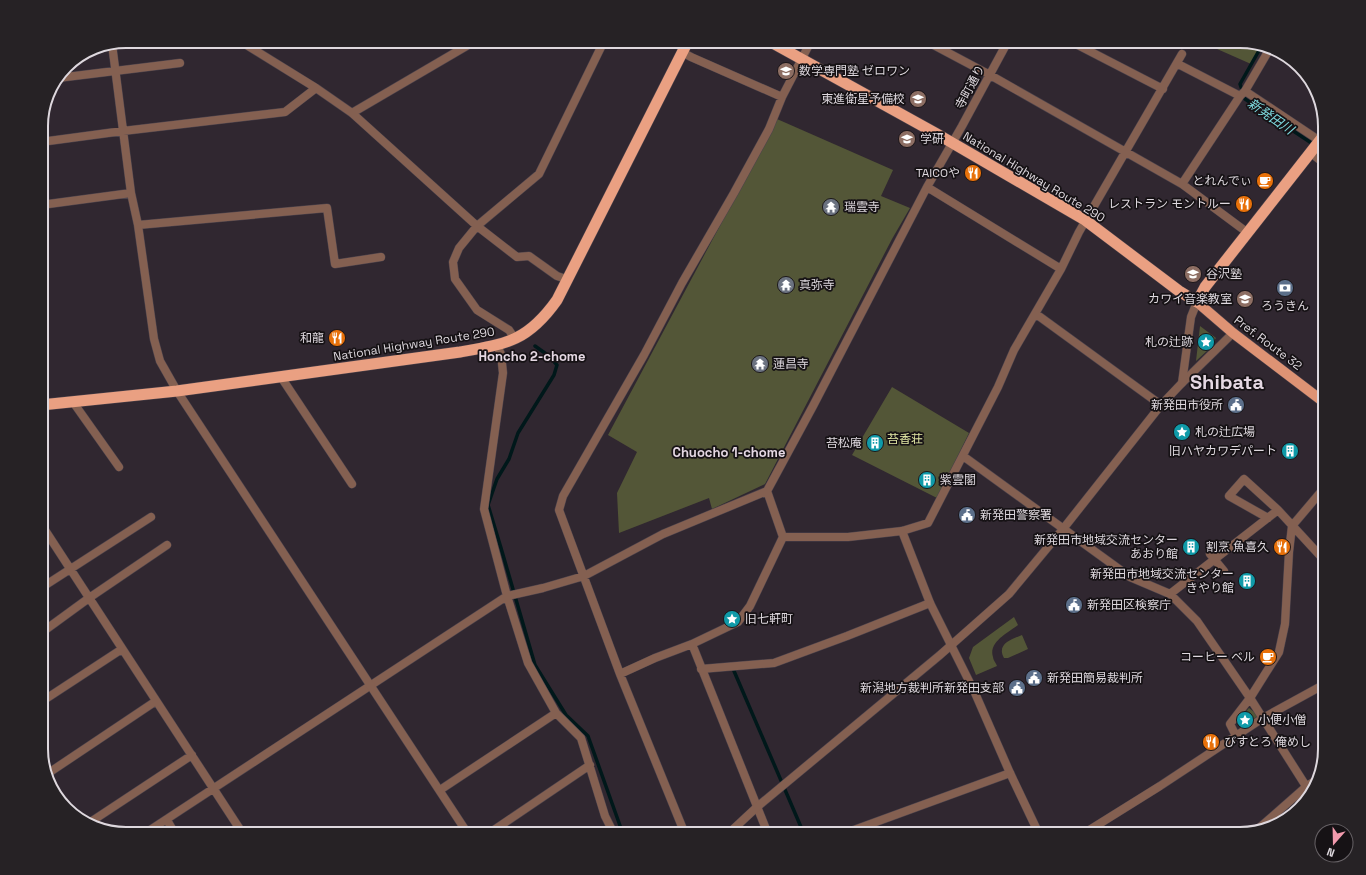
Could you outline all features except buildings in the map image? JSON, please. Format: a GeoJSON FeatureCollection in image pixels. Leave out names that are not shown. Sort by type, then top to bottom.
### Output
{"type":"FeatureCollection","features":[{"type":"Feature","properties":{"kind":"highway","name":"National Highway Route 290"},"geometry":{"type":"LineString","coordinates":[[48,404],[177,391],[497,346],[525,334],[535,327],[548,313],[557,300],[566,279],[684,48]]}},
{"type":"Feature","properties":{"kind":"highway","name":"National Highway Route 290"},"geometry":{"type":"LineString","coordinates":[[781,48],[1086,220],[1179,292],[1197,302]]}},
{"type":"Feature","properties":{"kind":"highway"},"geometry":{"type":"LineString","coordinates":[[1197,302],[1205,287],[1318,143]]}},
{"type":"Feature","properties":{"kind":"main road","name":"Pref. Route 32"},"geometry":{"type":"LineString","coordinates":[[1197,302],[1233,333],[1318,398]]}},
{"type":"Feature","properties":{"kind":"street"},"geometry":{"type":"LineString","coordinates":[[251,48],[316,88],[352,113],[477,226],[517,257],[529,256],[558,276],[566,279]]}},
{"type":"Feature","properties":{"kind":"street"},"geometry":{"type":"LineString","coordinates":[[352,113],[463,48]]}},
{"type":"Feature","properties":{"kind":"street"},"geometry":{"type":"LineString","coordinates":[[515,339],[508,330],[477,310],[455,279],[453,262],[459,248],[477,226],[538,174],[601,48]]}},
{"type":"Feature","properties":{"kind":"street"},"geometry":{"type":"LineString","coordinates":[[682,827],[620,674],[559,510],[563,496],[644,355],[682,283],[769,129],[782,97],[807,48]]}},
{"type":"Feature","properties":{"kind":"street"},"geometry":{"type":"LineString","coordinates":[[939,48],[990,75],[1182,184],[1248,233]]}},
{"type":"Feature","properties":{"kind":"street","name":"寺町通り"},"geometry":{"type":"LineString","coordinates":[[767,491],[927,187],[1004,48]]}},
{"type":"Feature","properties":{"kind":"street"},"geometry":{"type":"LineString","coordinates":[[1084,48],[1163,89]]}},
{"type":"Feature","properties":{"kind":"street"},"geometry":{"type":"LineString","coordinates":[[112,50],[114,72],[131,193],[138,225],[154,340],[160,361],[177,391],[464,827]]}},
{"type":"Feature","properties":{"kind":"street"},"geometry":{"type":"LineString","coordinates":[[682,52],[782,97]]}},
{"type":"Feature","properties":{"kind":"street"},"geometry":{"type":"LineString","coordinates":[[1182,184],[1243,93],[1267,53]]}},
{"type":"Feature","properties":{"kind":"street"},"geometry":{"type":"LineString","coordinates":[[784,537],[848,537],[902,531],[928,522],[998,387],[1014,350],[1036,314],[1125,151],[1178,64],[1182,54]]}},
{"type":"Feature","properties":{"kind":"street"},"geometry":{"type":"LineString","coordinates":[[65,77],[180,63]]}},
{"type":"Feature","properties":{"kind":"street"},"geometry":{"type":"LineString","coordinates":[[1178,64],[1243,93],[1318,136]]}},
{"type":"Feature","properties":{"kind":"street"},"geometry":{"type":"LineString","coordinates":[[48,141],[285,112],[316,88]]}},
{"type":"Feature","properties":{"kind":"street"},"geometry":{"type":"LineString","coordinates":[[1311,153],[1318,158]]}},
{"type":"Feature","properties":{"kind":"street"},"geometry":{"type":"LineString","coordinates":[[927,187],[1061,268]]}},
{"type":"Feature","properties":{"kind":"street"},"geometry":{"type":"LineString","coordinates":[[48,204],[131,193]]}},
{"type":"Feature","properties":{"kind":"street"},"geometry":{"type":"LineString","coordinates":[[138,225],[327,208],[335,264],[381,257]]}},
{"type":"Feature","properties":{"kind":"street"},"geometry":{"type":"LineString","coordinates":[[1182,383],[1191,317],[1197,302]]}},
{"type":"Feature","properties":{"kind":"street"},"geometry":{"type":"LineString","coordinates":[[1036,314],[1161,406]]}},
{"type":"Feature","properties":{"kind":"street"},"geometry":{"type":"LineString","coordinates":[[736,827],[757,807],[951,645],[1009,594],[1161,406],[1233,333]]}},
{"type":"Feature","properties":{"kind":"street"},"geometry":{"type":"LineString","coordinates":[[497,346],[501,354],[503,373],[484,508],[507,596],[528,663],[556,714],[581,738],[611,827]]}},
{"type":"Feature","properties":{"kind":"street"},"geometry":{"type":"LineString","coordinates":[[281,377],[352,484]]}},
{"type":"Feature","properties":{"kind":"street"},"geometry":{"type":"LineString","coordinates":[[74,402],[119,467]]}},
{"type":"Feature","properties":{"kind":"street"},"geometry":{"type":"LineString","coordinates":[[963,456],[1130,577],[1170,594],[1197,621],[1250,698],[1307,786]]}},
{"type":"Feature","properties":{"kind":"street"},"geometry":{"type":"LineString","coordinates":[[1268,518],[1229,496],[1244,479],[1278,510],[1318,554]]}},
{"type":"Feature","properties":{"kind":"street"},"geometry":{"type":"LineString","coordinates":[[155,827],[507,596],[543,588],[584,576],[663,534],[767,491],[784,537],[750,606],[738,622],[692,644],[655,658],[620,674]]}},
{"type":"Feature","properties":{"kind":"street"},"geometry":{"type":"LineString","coordinates":[[1236,736],[1230,724],[1250,698],[1279,652],[1285,624],[1292,526],[1318,500]]}},
{"type":"Feature","properties":{"kind":"street"},"geometry":{"type":"LineString","coordinates":[[1170,594],[1278,510]]}},
{"type":"Feature","properties":{"kind":"street"},"geometry":{"type":"LineString","coordinates":[[48,584],[151,517]]}},
{"type":"Feature","properties":{"kind":"street"},"geometry":{"type":"LineString","coordinates":[[902,531],[930,603],[975,693],[1036,827]]}},
{"type":"Feature","properties":{"kind":"street"},"geometry":{"type":"LineString","coordinates":[[48,535],[239,827]]}},
{"type":"Feature","properties":{"kind":"street"},"geometry":{"type":"LineString","coordinates":[[48,628],[167,545]]}},
{"type":"Feature","properties":{"kind":"street"},"geometry":{"type":"LineString","coordinates":[[1210,554],[1224,571]]}},
{"type":"Feature","properties":{"kind":"street"},"geometry":{"type":"LineString","coordinates":[[701,669],[774,663],[930,603]]}},
{"type":"Feature","properties":{"kind":"street"},"geometry":{"type":"LineString","coordinates":[[692,644],[765,827]]}},
{"type":"Feature","properties":{"kind":"street"},"geometry":{"type":"LineString","coordinates":[[48,697],[122,648]]}},
{"type":"Feature","properties":{"kind":"street"},"geometry":{"type":"LineString","coordinates":[[1094,827],[1160,786],[1263,718],[1318,688]]}},
{"type":"Feature","properties":{"kind":"street"},"geometry":{"type":"LineString","coordinates":[[51,771],[156,701]]}},
{"type":"Feature","properties":{"kind":"street"},"geometry":{"type":"LineString","coordinates":[[440,790],[556,714]]}},
{"type":"Feature","properties":{"kind":"street"},"geometry":{"type":"LineString","coordinates":[[94,820],[192,755]]}},
{"type":"Feature","properties":{"kind":"street"},"geometry":{"type":"LineString","coordinates":[[498,827],[590,765]]}},
{"type":"Feature","properties":{"kind":"street"},"geometry":{"type":"LineString","coordinates":[[862,827],[1010,773]]}},
{"type":"Feature","properties":{"kind":"street"},"geometry":{"type":"LineString","coordinates":[[1266,822],[1310,784]]}},
{"type":"Feature","properties":{"kind":"street"},"geometry":{"type":"LineString","coordinates":[[166,820],[170,827]]}},
{"type":"Feature","properties":{"kind":"green space"},"geometry":{"type":"Polygon","coordinates":[[[1215,48],[1240,48],[1259,51],[1251,64],[1215,48]]]}},
{"type":"Feature","properties":{"kind":"green space"},"geometry":{"type":"Polygon","coordinates":[[[777,119],[893,170],[881,196],[910,208],[892,239],[765,484],[712,509],[709,498],[619,533],[617,493],[637,452],[608,435],[777,119]]]}},
{"type":"Feature","properties":{"kind":"green space"},"geometry":{"type":"Polygon","coordinates":[[[1200,326],[1216,338],[1208,350],[1196,361],[1200,326]]]}},
{"type":"Feature","properties":{"kind":"green space","name":"苔香荘"},"geometry":{"type":"Polygon","coordinates":[[[892,387],[969,433],[937,498],[852,455],[892,387]]]}},
{"type":"Feature","properties":{"kind":"green space"},"geometry":{"type":"Polygon","coordinates":[[[1014,617],[1018,625],[996,642],[992,652],[997,666],[976,675],[969,658],[973,647],[1014,617]]]}},
{"type":"Feature","properties":{"kind":"green space"},"geometry":{"type":"Polygon","coordinates":[[[1022,635],[1028,649],[1008,658],[1004,658],[1002,649],[1006,643],[1022,635]]]}},
{"type":"Feature","properties":{"kind":"green space"},"geometry":{"type":"Polygon","coordinates":[[[1249,708],[1259,716],[1239,726],[1239,719],[1249,708]]]}},
{"type":"Feature","properties":{"kind":"waterway","name":"新発田川"},"geometry":{"type":"LineString","coordinates":[[1259,51],[1240,84],[1245,99],[1318,147]]}},
{"type":"Feature","properties":{"kind":"waterway"},"geometry":{"type":"LineString","coordinates":[[535,346],[549,356],[557,365],[554,375],[518,433],[509,459],[497,479],[488,505],[535,665],[566,715],[588,736],[620,827]]}},
{"type":"Feature","properties":{"kind":"waterway"},"geometry":{"type":"LineString","coordinates":[[734,671],[801,827]]}},
{"type":"Feature","properties":{"kind":"place","name":"数学専門塾 ゼロワン"},"geometry":{"type":"Point","coordinates":[786,71]}},
{"type":"Feature","properties":{"kind":"place","name":"東進衛星予備校"},"geometry":{"type":"Point","coordinates":[918,99]}},
{"type":"Feature","properties":{"kind":"place","name":"学研"},"geometry":{"type":"Point","coordinates":[907,139]}},
{"type":"Feature","properties":{"kind":"place","name":"TAICOや"},"geometry":{"type":"Point","coordinates":[973,173]}},
{"type":"Feature","properties":{"kind":"place","name":"とれんでぃ"},"geometry":{"type":"Point","coordinates":[1265,181]}},
{"type":"Feature","properties":{"kind":"place","name":"レストラン モントルー"},"geometry":{"type":"Point","coordinates":[1244,204]}},
{"type":"Feature","properties":{"kind":"place","name":"瑞雲寺"},"geometry":{"type":"Point","coordinates":[831,207]}},
{"type":"Feature","properties":{"kind":"place","name":"谷沢塾"},"geometry":{"type":"Point","coordinates":[1193,274]}},
{"type":"Feature","properties":{"kind":"place","name":"真弥寺"},"geometry":{"type":"Point","coordinates":[786,285]}},
{"type":"Feature","properties":{"kind":"place","name":"ろうきん"},"geometry":{"type":"Point","coordinates":[1285,288]}},
{"type":"Feature","properties":{"kind":"place","name":"カワイ音楽教室"},"geometry":{"type":"Point","coordinates":[1245,299]}},
{"type":"Feature","properties":{"kind":"place","name":"和龍"},"geometry":{"type":"Point","coordinates":[337,338]}},
{"type":"Feature","properties":{"kind":"place","name":"札の辻跡"},"geometry":{"type":"Point","coordinates":[1206,342]}},
{"type":"Feature","properties":{"kind":"place","name":"蓮昌寺"},"geometry":{"type":"Point","coordinates":[760,364]}},
{"type":"Feature","properties":{"kind":"place","name":"新発田市役所"},"geometry":{"type":"Point","coordinates":[1236,405]}},
{"type":"Feature","properties":{"kind":"place","name":"札の辻広場"},"geometry":{"type":"Point","coordinates":[1182,432]}},
{"type":"Feature","properties":{"kind":"place","name":"苔松庵"},"geometry":{"type":"Point","coordinates":[875,443]}},
{"type":"Feature","properties":{"kind":"place","name":"旧ハヤカワデパート"},"geometry":{"type":"Point","coordinates":[1290,451]}},
{"type":"Feature","properties":{"kind":"place","name":"紫雲閣"},"geometry":{"type":"Point","coordinates":[927,480]}},
{"type":"Feature","properties":{"kind":"place","name":"新発田警察署"},"geometry":{"type":"Point","coordinates":[967,515]}},
{"type":"Feature","properties":{"kind":"place","name":"新発田市地域交流センター あおり館"},"geometry":{"type":"Point","coordinates":[1191,547]}},
{"type":"Feature","properties":{"kind":"place","name":"割烹 魚喜久"},"geometry":{"type":"Point","coordinates":[1282,547]}},
{"type":"Feature","properties":{"kind":"place","name":"新発田市地域交流センター きやり館"},"geometry":{"type":"Point","coordinates":[1247,581]}},
{"type":"Feature","properties":{"kind":"place","name":"新発田区検察庁"},"geometry":{"type":"Point","coordinates":[1074,605]}},
{"type":"Feature","properties":{"kind":"place","name":"旧七軒町"},"geometry":{"type":"Point","coordinates":[732,619]}},
{"type":"Feature","properties":{"kind":"place","name":"コーヒー ベル"},"geometry":{"type":"Point","coordinates":[1268,657]}},
{"type":"Feature","properties":{"kind":"place","name":"新発田簡易裁判所"},"geometry":{"type":"Point","coordinates":[1034,678]}},
{"type":"Feature","properties":{"kind":"place","name":"新潟地方裁判所新発田支部"},"geometry":{"type":"Point","coordinates":[1017,688]}},
{"type":"Feature","properties":{"kind":"place","name":"小便小僧"},"geometry":{"type":"Point","coordinates":[1245,720]}},
{"type":"Feature","properties":{"kind":"place","name":"びすとろ 俺めし"},"geometry":{"type":"Point","coordinates":[1211,742]}},
{"type":"Feature","properties":{"kind":"district","name":"Honcho 2-chome"},"geometry":{"type":"Point","coordinates":[532,356]}},
{"type":"Feature","properties":{"kind":"district","name":"Shibata"},"geometry":{"type":"Point","coordinates":[1227,382]}},
{"type":"Feature","properties":{"kind":"district","name":"Chuocho 1-chome"},"geometry":{"type":"Point","coordinates":[729,452]}}]}
